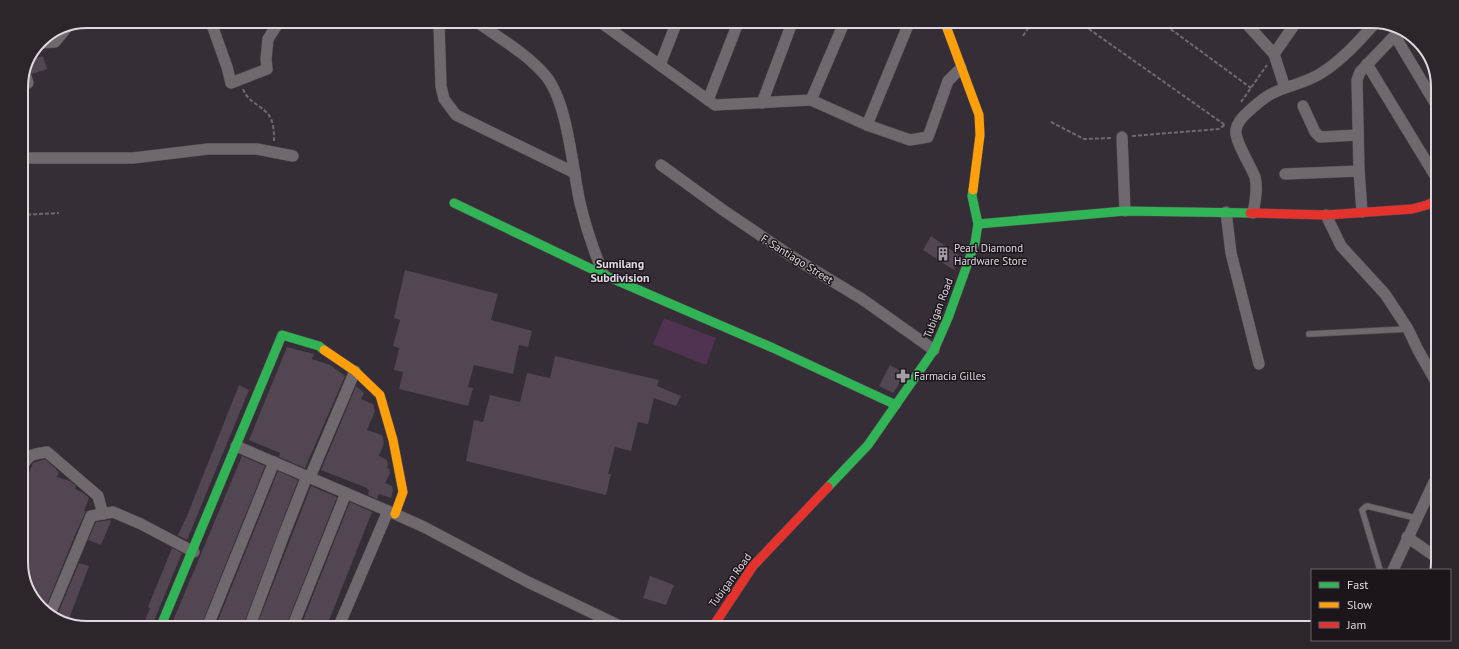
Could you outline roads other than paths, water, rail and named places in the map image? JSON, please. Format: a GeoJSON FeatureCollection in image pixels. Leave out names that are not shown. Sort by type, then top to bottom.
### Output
{"type":"FeatureCollection","features":[{"type":"Feature","properties":{"kind":"street"},"geometry":{"type":"LineString","coordinates":[[213,28],[231,83],[267,69],[266,59],[268,39],[276,28]]}},
{"type":"Feature","properties":{"kind":"street"},"geometry":{"type":"LineString","coordinates":[[439,28],[441,86],[444,99],[456,115],[575,173]]}},
{"type":"Feature","properties":{"kind":"street"},"geometry":{"type":"LineString","coordinates":[[486,28],[532,61],[546,75],[555,89],[566,127],[580,203],[596,258],[604,275]]}},
{"type":"Feature","properties":{"kind":"street"},"geometry":{"type":"LineString","coordinates":[[613,28],[715,105],[811,100],[867,125],[910,140],[928,137],[948,81],[962,68]]}},
{"type":"Feature","properties":{"kind":"street"},"geometry":{"type":"LineString","coordinates":[[660,65],[674,28]]}},
{"type":"Feature","properties":{"kind":"street"},"geometry":{"type":"LineString","coordinates":[[708,100],[736,28]]}},
{"type":"Feature","properties":{"kind":"street"},"geometry":{"type":"LineString","coordinates":[[762,103],[790,28]]}},
{"type":"Feature","properties":{"kind":"street"},"geometry":{"type":"LineString","coordinates":[[811,100],[842,28]]}},
{"type":"Feature","properties":{"kind":"street"},"geometry":{"type":"LineString","coordinates":[[867,125],[907,28]]}},
{"type":"Feature","properties":{"kind":"street","name":"Tubigan Road"},"geometry":{"type":"LineString","coordinates":[[717,621],[753,566],[868,445],[934,350],[948,318],[975,243],[978,224],[972,196],[980,135],[979,114],[947,28]]}},
{"type":"Feature","properties":{"kind":"street"},"geometry":{"type":"LineString","coordinates":[[1250,28],[1274,54],[1285,88]]}},
{"type":"Feature","properties":{"kind":"street"},"geometry":{"type":"LineString","coordinates":[[1274,54],[1292,28]]}},
{"type":"Feature","properties":{"kind":"street"},"geometry":{"type":"LineString","coordinates":[[1253,213],[1256,196],[1255,178],[1244,153],[1236,141],[1235,135],[1238,124],[1243,116],[1258,102],[1273,93],[1306,82],[1326,70],[1348,52],[1370,28]]}},
{"type":"Feature","properties":{"kind":"street"},"geometry":{"type":"LineString","coordinates":[[1362,212],[1359,171],[1357,80],[1360,72],[1397,34]]}},
{"type":"Feature","properties":{"kind":"street"},"geometry":{"type":"LineString","coordinates":[[48,42],[55,42],[61,35]]}},
{"type":"Feature","properties":{"kind":"street"},"geometry":{"type":"LineString","coordinates":[[1399,35],[1431,95]]}},
{"type":"Feature","properties":{"kind":"street"},"geometry":{"type":"LineString","coordinates":[[1367,64],[1431,169]]}},
{"type":"Feature","properties":{"kind":"street"},"geometry":{"type":"LineString","coordinates":[[1303,106],[1315,132],[1320,137],[1358,134]]}},
{"type":"Feature","properties":{"kind":"street"},"geometry":{"type":"LineString","coordinates":[[1122,137],[1125,211]]}},
{"type":"Feature","properties":{"kind":"street"},"geometry":{"type":"LineString","coordinates":[[28,158],[133,158],[208,149],[256,149],[274,151],[293,156]]}},
{"type":"Feature","properties":{"kind":"street","name":"F. Santiago Street"},"geometry":{"type":"LineString","coordinates":[[661,165],[723,210],[791,256],[862,299],[934,350]]}},
{"type":"Feature","properties":{"kind":"street"},"geometry":{"type":"LineString","coordinates":[[1285,174],[1359,171]]}},
{"type":"Feature","properties":{"kind":"street"},"geometry":{"type":"LineString","coordinates":[[454,203],[604,275],[779,351],[896,405]]}},
{"type":"Feature","properties":{"kind":"street"},"geometry":{"type":"LineString","coordinates":[[978,224],[1125,211],[1326,215],[1412,209],[1431,203]]}},
{"type":"Feature","properties":{"kind":"street"},"geometry":{"type":"LineString","coordinates":[[1226,212],[1231,252],[1259,364]]}},
{"type":"Feature","properties":{"kind":"street"},"geometry":{"type":"LineString","coordinates":[[1326,215],[1341,246],[1385,294],[1408,329],[1431,370]]}},
{"type":"Feature","properties":{"kind":"street"},"geometry":{"type":"LineString","coordinates":[[163,621],[194,552],[282,335],[319,346],[355,371],[380,395],[393,440],[403,492],[392,512],[341,621]]}},
{"type":"Feature","properties":{"kind":"street"},"geometry":{"type":"LineString","coordinates":[[252,621],[283,537],[355,371]]}},
{"type":"Feature","properties":{"kind":"street"},"geometry":{"type":"LineString","coordinates":[[236,446],[392,512],[424,527],[528,582],[609,621]]}},
{"type":"Feature","properties":{"kind":"street"},"geometry":{"type":"LineString","coordinates":[[28,458],[34,453],[47,452],[98,496],[103,514]]}},
{"type":"Feature","properties":{"kind":"street"},"geometry":{"type":"LineString","coordinates":[[210,621],[274,462]]}},
{"type":"Feature","properties":{"kind":"street"},"geometry":{"type":"LineString","coordinates":[[295,621],[346,493]]}},
{"type":"Feature","properties":{"kind":"street"},"geometry":{"type":"LineString","coordinates":[[1393,569],[1416,518],[1430,501]]}},
{"type":"Feature","properties":{"kind":"street"},"geometry":{"type":"LineString","coordinates":[[52,609],[91,516],[113,512],[141,524],[194,552]]}},
{"type":"Feature","properties":{"kind":"street"},"geometry":{"type":"LineString","coordinates":[[1407,537],[1431,554]]}},
{"type":"Feature","properties":{"kind":"lane"},"geometry":{"type":"LineString","coordinates":[[1309,334],[1408,329]]}},
{"type":"Feature","properties":{"kind":"lane"},"geometry":{"type":"LineString","coordinates":[[1380,569],[1362,510],[1368,506],[1416,518]]}},
{"type":"Feature","properties":{"kind":"place","name":"Pearl Diamond Hardware Store"},"geometry":{"type":"Point","coordinates":[943,254]}},
{"type":"Feature","properties":{"kind":"place","name":"Farmacia Gilles"},"geometry":{"type":"Point","coordinates":[903,376]}},
{"type":"Feature","properties":{"kind":"district","name":"Sumilang Subdivision"},"geometry":{"type":"Point","coordinates":[620,270]}}]}
